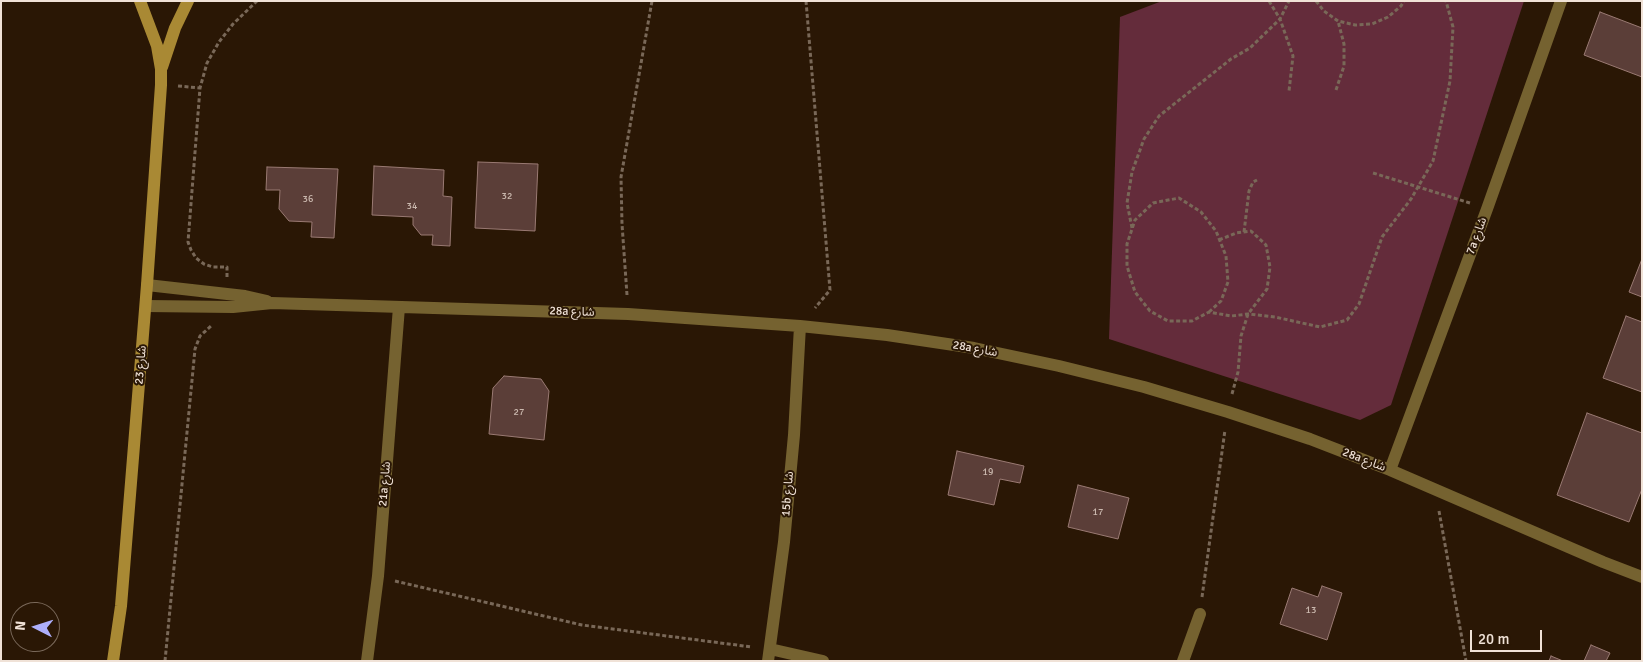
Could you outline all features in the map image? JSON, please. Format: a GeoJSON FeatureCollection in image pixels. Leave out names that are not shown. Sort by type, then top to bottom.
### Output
{"type":"FeatureCollection","features":[{"type":"Feature","properties":{"kind":"street","name":"شارع 23"},"geometry":{"type":"LineString","coordinates":[[140,1],[154,38],[162,69]]}},
{"type":"Feature","properties":{"kind":"street","name":"شارع 23"},"geometry":{"type":"LineString","coordinates":[[113,661],[120,606],[146,306],[162,69],[176,28],[188,1]]}},
{"type":"Feature","properties":{"kind":"street","name":"7a شارع"},"geometry":{"type":"LineString","coordinates":[[1390,470],[1487,209],[1561,1]]}},
{"type":"Feature","properties":{"kind":"street","name":"28a شارع"},"geometry":{"type":"LineString","coordinates":[[147,285],[253,297],[272,303]]}},
{"type":"Feature","properties":{"kind":"street","name":"28a شارع"},"geometry":{"type":"LineString","coordinates":[[146,306],[225,307],[272,303],[628,314],[800,326],[887,335],[964,347],[1059,366],[1144,387],[1310,439],[1390,470],[1603,562],[1642,576]]}},
{"type":"Feature","properties":{"kind":"street","name":"21a شارع"},"geometry":{"type":"LineString","coordinates":[[367,661],[378,576],[399,306]]}},
{"type":"Feature","properties":{"kind":"street","name":"15b شارع"},"geometry":{"type":"LineString","coordinates":[[768,655],[784,542],[794,435],[800,326]]}},
{"type":"Feature","properties":{"kind":"street"},"geometry":{"type":"LineString","coordinates":[[1183,661],[1200,614]]}},
{"type":"Feature","properties":{"kind":"street"},"geometry":{"type":"LineString","coordinates":[[768,655],[823,661]]}},
{"type":"Feature","properties":{"kind":"path"},"geometry":{"type":"LineString","coordinates":[[226,294],[227,267],[213,267],[204,264],[196,258],[188,242],[200,88],[207,63],[219,42],[233,24],[257,1]]}},
{"type":"Feature","properties":{"kind":"path"},"geometry":{"type":"LineString","coordinates":[[628,314],[621,177],[652,1]]}},
{"type":"Feature","properties":{"kind":"path"},"geometry":{"type":"LineString","coordinates":[[800,326],[830,290],[806,1]]}},
{"type":"Feature","properties":{"kind":"path"},"geometry":{"type":"LineString","coordinates":[[1269,1],[1280,18],[1293,56],[1289,91]]}},
{"type":"Feature","properties":{"kind":"path"},"geometry":{"type":"LineString","coordinates":[[1132,229],[1127,203],[1132,172],[1144,139],[1159,116],[1231,59],[1250,48],[1280,18],[1289,1]]}},
{"type":"Feature","properties":{"kind":"path"},"geometry":{"type":"LineString","coordinates":[[1316,1],[1324,11],[1338,21],[1355,25],[1372,24],[1388,17],[1404,1]]}},
{"type":"Feature","properties":{"kind":"path"},"geometry":{"type":"LineString","coordinates":[[1209,312],[1231,316],[1248,314],[1275,316],[1320,327],[1347,320],[1359,304],[1382,238],[1419,186],[1433,161],[1450,81],[1453,27],[1448,2]]}},
{"type":"Feature","properties":{"kind":"path"},"geometry":{"type":"LineString","coordinates":[[1336,90],[1344,66],[1344,44],[1338,21]]}},
{"type":"Feature","properties":{"kind":"path"},"geometry":{"type":"LineString","coordinates":[[1373,173],[1487,209]]}},
{"type":"Feature","properties":{"kind":"path"},"geometry":{"type":"LineString","coordinates":[[1244,232],[1249,191],[1253,182],[1257,180]]}},
{"type":"Feature","properties":{"kind":"path"},"geometry":{"type":"LineString","coordinates":[[1179,198],[1201,212],[1216,231],[1226,256],[1228,282],[1221,301],[1209,312],[1192,321],[1168,322],[1150,311],[1135,292],[1127,266],[1127,244],[1136,220],[1154,203],[1179,198]]}},
{"type":"Feature","properties":{"kind":"path"},"geometry":{"type":"LineString","coordinates":[[165,661],[195,349],[200,336],[206,330],[212,326],[223,324],[225,307]]}},
{"type":"Feature","properties":{"kind":"path"},"geometry":{"type":"LineString","coordinates":[[1435,489],[1466,661]]}},
{"type":"Feature","properties":{"kind":"path"},"geometry":{"type":"LineString","coordinates":[[378,576],[582,625],[768,655]]}},
{"type":"Feature","properties":{"kind":"shaded area"},"geometry":{"type":"Polygon","coordinates":[[[1162,1],[1524,1],[1391,405],[1360,420],[1109,339],[1120,17],[1162,1]]]}},
{"type":"Feature","properties":{"kind":"building"},"geometry":{"type":"Polygon","coordinates":[[[1600,12],[1642,28],[1642,77],[1584,55],[1600,12]]]}},
{"type":"Feature","properties":{"kind":"building"},"geometry":{"type":"Polygon","coordinates":[[[478,162],[538,164],[535,231],[475,228],[478,162]]]}},
{"type":"Feature","properties":{"kind":"building"},"geometry":{"type":"Polygon","coordinates":[[[374,166],[444,170],[443,196],[452,197],[450,246],[432,245],[433,235],[421,235],[413,225],[413,217],[372,215],[374,166]]]}},
{"type":"Feature","properties":{"kind":"building"},"geometry":{"type":"Polygon","coordinates":[[[267,167],[338,169],[334,238],[311,237],[312,222],[289,221],[279,209],[280,190],[266,190],[267,167]]]}},
{"type":"Feature","properties":{"kind":"building"},"geometry":{"type":"Polygon","coordinates":[[[1642,259],[1642,297],[1629,292],[1642,259]]]}},
{"type":"Feature","properties":{"kind":"building"},"geometry":{"type":"Polygon","coordinates":[[[1626,316],[1642,322],[1642,392],[1603,378],[1626,316]]]}},
{"type":"Feature","properties":{"kind":"building"},"geometry":{"type":"Polygon","coordinates":[[[504,376],[541,379],[549,391],[544,440],[489,434],[493,388],[504,376]]]}},
{"type":"Feature","properties":{"kind":"building"},"geometry":{"type":"Polygon","coordinates":[[[1587,413],[1642,433],[1642,489],[1629,522],[1557,495],[1587,413]]]}},
{"type":"Feature","properties":{"kind":"building"},"geometry":{"type":"Polygon","coordinates":[[[957,451],[1024,466],[1020,483],[1000,479],[994,505],[948,495],[957,451]]]}},
{"type":"Feature","properties":{"kind":"building"},"geometry":{"type":"Polygon","coordinates":[[[1078,485],[1129,498],[1118,539],[1068,527],[1078,485]]]}},
{"type":"Feature","properties":{"kind":"building"},"geometry":{"type":"Polygon","coordinates":[[[1322,586],[1342,593],[1327,640],[1280,624],[1292,588],[1318,597],[1322,586]]]}},
{"type":"Feature","properties":{"kind":"building"},"geometry":{"type":"Polygon","coordinates":[[[1591,645],[1610,653],[1606,661],[1584,661],[1591,645]]]}},
{"type":"Feature","properties":{"kind":"building"},"geometry":{"type":"Polygon","coordinates":[[[1551,656],[1563,661],[1549,661],[1551,656]]]}}]}
